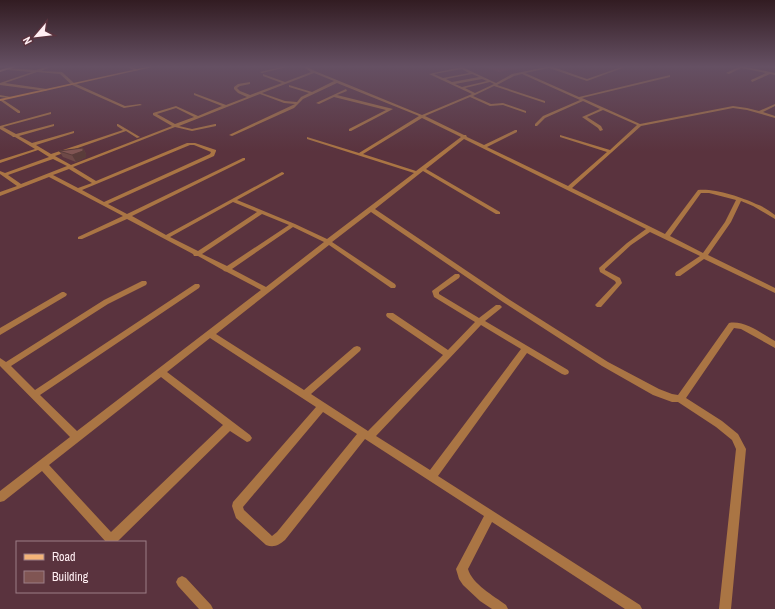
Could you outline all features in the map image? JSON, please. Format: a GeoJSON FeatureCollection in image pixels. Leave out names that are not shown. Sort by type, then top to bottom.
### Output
{"type":"FeatureCollection","features":[{"type":"Feature","properties":{"kind":"street"},"geometry":{"type":"LineString","coordinates":[[1,99],[24,94]]}},
{"type":"Feature","properties":{"kind":"street"},"geometry":{"type":"LineString","coordinates":[[97,94],[125,107],[140,105]]}},
{"type":"Feature","properties":{"kind":"street"},"geometry":{"type":"LineString","coordinates":[[196,94],[225,106]]}},
{"type":"Feature","properties":{"kind":"street"},"geometry":{"type":"LineString","coordinates":[[245,94],[249,96]]}},
{"type":"Feature","properties":{"kind":"street"},"geometry":{"type":"LineString","coordinates":[[71,168],[253,94]]}},
{"type":"Feature","properties":{"kind":"street"},"geometry":{"type":"LineString","coordinates":[[262,94],[284,102],[298,103]]}},
{"type":"Feature","properties":{"kind":"street"},"geometry":{"type":"LineString","coordinates":[[231,135],[298,103],[302,98],[310,94]]}},
{"type":"Feature","properties":{"kind":"street"},"geometry":{"type":"LineString","coordinates":[[312,94],[319,97]]}},
{"type":"Feature","properties":{"kind":"street"},"geometry":{"type":"LineString","coordinates":[[318,103],[338,94]]}},
{"type":"Feature","properties":{"kind":"street"},"geometry":{"type":"LineString","coordinates":[[372,94],[465,136],[775,291]]}},
{"type":"Feature","properties":{"kind":"street"},"geometry":{"type":"LineString","coordinates":[[360,154],[422,116],[474,94]]}},
{"type":"Feature","properties":{"kind":"street"},"geometry":{"type":"LineString","coordinates":[[522,94],[544,102]]}},
{"type":"Feature","properties":{"kind":"street"},"geometry":{"type":"LineString","coordinates":[[570,94],[640,125]]}},
{"type":"Feature","properties":{"kind":"street"},"geometry":{"type":"LineString","coordinates":[[578,98],[593,94]]}},
{"type":"Feature","properties":{"kind":"street"},"geometry":{"type":"LineString","coordinates":[[335,96],[390,110]]}},
{"type":"Feature","properties":{"kind":"street"},"geometry":{"type":"LineString","coordinates":[[470,96],[491,106],[503,104],[525,112]]}},
{"type":"Feature","properties":{"kind":"street"},"geometry":{"type":"LineString","coordinates":[[1,99],[9,97]]}},
{"type":"Feature","properties":{"kind":"street"},"geometry":{"type":"LineString","coordinates":[[1,99],[19,112]]}},
{"type":"Feature","properties":{"kind":"street"},"geometry":{"type":"LineString","coordinates":[[536,125],[544,117],[583,100]]}},
{"type":"Feature","properties":{"kind":"street"},"geometry":{"type":"LineString","coordinates":[[350,130],[398,105]]}},
{"type":"Feature","properties":{"kind":"street"},"geometry":{"type":"LineString","coordinates":[[759,113],[775,105]]}},
{"type":"Feature","properties":{"kind":"street"},"geometry":{"type":"LineString","coordinates":[[197,117],[176,108],[154,114],[175,126],[196,130],[215,125]]}},
{"type":"Feature","properties":{"kind":"street"},"geometry":{"type":"LineString","coordinates":[[569,188],[640,125],[732,108],[741,108],[775,117]]}},
{"type":"Feature","properties":{"kind":"street"},"geometry":{"type":"LineString","coordinates":[[601,130],[600,127],[584,117],[602,109]]}},
{"type":"Feature","properties":{"kind":"street"},"geometry":{"type":"LineString","coordinates":[[1,128],[50,113]]}},
{"type":"Feature","properties":{"kind":"street"},"geometry":{"type":"LineString","coordinates":[[14,136],[54,125]]}},
{"type":"Feature","properties":{"kind":"street"},"geometry":{"type":"LineString","coordinates":[[118,125],[138,137]]}},
{"type":"Feature","properties":{"kind":"street"},"geometry":{"type":"LineString","coordinates":[[1,128],[52,156],[96,183]]}},
{"type":"Feature","properties":{"kind":"street"},"geometry":{"type":"LineString","coordinates":[[2,174],[126,130]]}},
{"type":"Feature","properties":{"kind":"street"},"geometry":{"type":"LineString","coordinates":[[485,146],[516,131]]}},
{"type":"Feature","properties":{"kind":"street"},"geometry":{"type":"LineString","coordinates":[[32,146],[73,132]]}},
{"type":"Feature","properties":{"kind":"street"},"geometry":{"type":"LineString","coordinates":[[0,497],[465,136]]}},
{"type":"Feature","properties":{"kind":"street"},"geometry":{"type":"LineString","coordinates":[[561,136],[609,151]]}},
{"type":"Feature","properties":{"kind":"street"},"geometry":{"type":"LineString","coordinates":[[308,138],[420,171],[498,213]]}},
{"type":"Feature","properties":{"kind":"street"},"geometry":{"type":"LineString","coordinates":[[78,190],[189,144],[195,144],[214,151],[212,155],[104,204]]}},
{"type":"Feature","properties":{"kind":"street"},"geometry":{"type":"LineString","coordinates":[[0,194],[131,146]]}},
{"type":"Feature","properties":{"kind":"street"},"geometry":{"type":"LineString","coordinates":[[0,162],[38,149]]}},
{"type":"Feature","properties":{"kind":"street"},"geometry":{"type":"LineString","coordinates":[[80,238],[127,217],[243,159]]}},
{"type":"Feature","properties":{"kind":"street"},"geometry":{"type":"LineString","coordinates":[[166,237],[282,173]]}},
{"type":"Feature","properties":{"kind":"street"},"geometry":{"type":"LineString","coordinates":[[2,174],[21,186]]}},
{"type":"Feature","properties":{"kind":"street"},"geometry":{"type":"LineString","coordinates":[[49,175],[166,237],[196,255],[266,290]]}},
{"type":"Feature","properties":{"kind":"street"},"geometry":{"type":"LineString","coordinates":[[666,237],[700,191],[709,190],[739,199],[755,205],[775,217]]}},
{"type":"Feature","properties":{"kind":"street"},"geometry":{"type":"LineString","coordinates":[[678,274],[704,256],[728,222],[739,199]]}},
{"type":"Feature","properties":{"kind":"street"},"geometry":{"type":"LineString","coordinates":[[232,200],[293,225],[328,242],[392,286]]}},
{"type":"Feature","properties":{"kind":"street"},"geometry":{"type":"LineString","coordinates":[[371,209],[480,283],[605,364],[656,392],[672,398],[680,399],[720,424],[735,437],[741,449],[725,609]]}},
{"type":"Feature","properties":{"kind":"street"},"geometry":{"type":"LineString","coordinates":[[196,255],[261,212]]}},
{"type":"Feature","properties":{"kind":"street"},"geometry":{"type":"LineString","coordinates":[[226,270],[293,225]]}},
{"type":"Feature","properties":{"kind":"street"},"geometry":{"type":"LineString","coordinates":[[599,305],[619,283],[618,280],[602,271],[602,268],[629,244],[650,229]]}},
{"type":"Feature","properties":{"kind":"street"},"geometry":{"type":"LineString","coordinates":[[457,276],[435,291],[435,293],[565,372]]}},
{"type":"Feature","properties":{"kind":"street"},"geometry":{"type":"LineString","coordinates":[[77,437],[3,364],[106,302],[144,283]]}},
{"type":"Feature","properties":{"kind":"street"},"geometry":{"type":"LineString","coordinates":[[34,395],[196,286]]}},
{"type":"Feature","properties":{"kind":"street"},"geometry":{"type":"LineString","coordinates":[[0,332],[64,294]]}},
{"type":"Feature","properties":{"kind":"street"},"geometry":{"type":"LineString","coordinates":[[322,407],[237,506],[240,514],[270,541],[275,541],[281,536],[366,436],[480,321],[498,307]]}},
{"type":"Feature","properties":{"kind":"street"},"geometry":{"type":"LineString","coordinates":[[390,315],[448,354]]}},
{"type":"Feature","properties":{"kind":"street"},"geometry":{"type":"LineString","coordinates":[[680,399],[732,325],[742,326],[775,345]]}},
{"type":"Feature","properties":{"kind":"street"},"geometry":{"type":"LineString","coordinates":[[210,334],[636,609]]}},
{"type":"Feature","properties":{"kind":"street"},"geometry":{"type":"LineString","coordinates":[[431,477],[526,348]]}},
{"type":"Feature","properties":{"kind":"street"},"geometry":{"type":"LineString","coordinates":[[304,395],[357,349]]}},
{"type":"Feature","properties":{"kind":"street"},"geometry":{"type":"LineString","coordinates":[[160,372],[248,438]]}},
{"type":"Feature","properties":{"kind":"street"},"geometry":{"type":"LineString","coordinates":[[42,464],[112,541],[230,425]]}},
{"type":"Feature","properties":{"kind":"street"},"geometry":{"type":"LineString","coordinates":[[490,515],[462,569],[462,574],[468,582],[502,609]]}},
{"type":"Feature","properties":{"kind":"street"},"geometry":{"type":"LineString","coordinates":[[182,582],[207,609]]}},
{"type":"Feature","properties":{"kind":"building"},"geometry":{"type":"Polygon","coordinates":[[[83,148],[83,151],[72,155],[59,151],[83,148]]]}}]}
